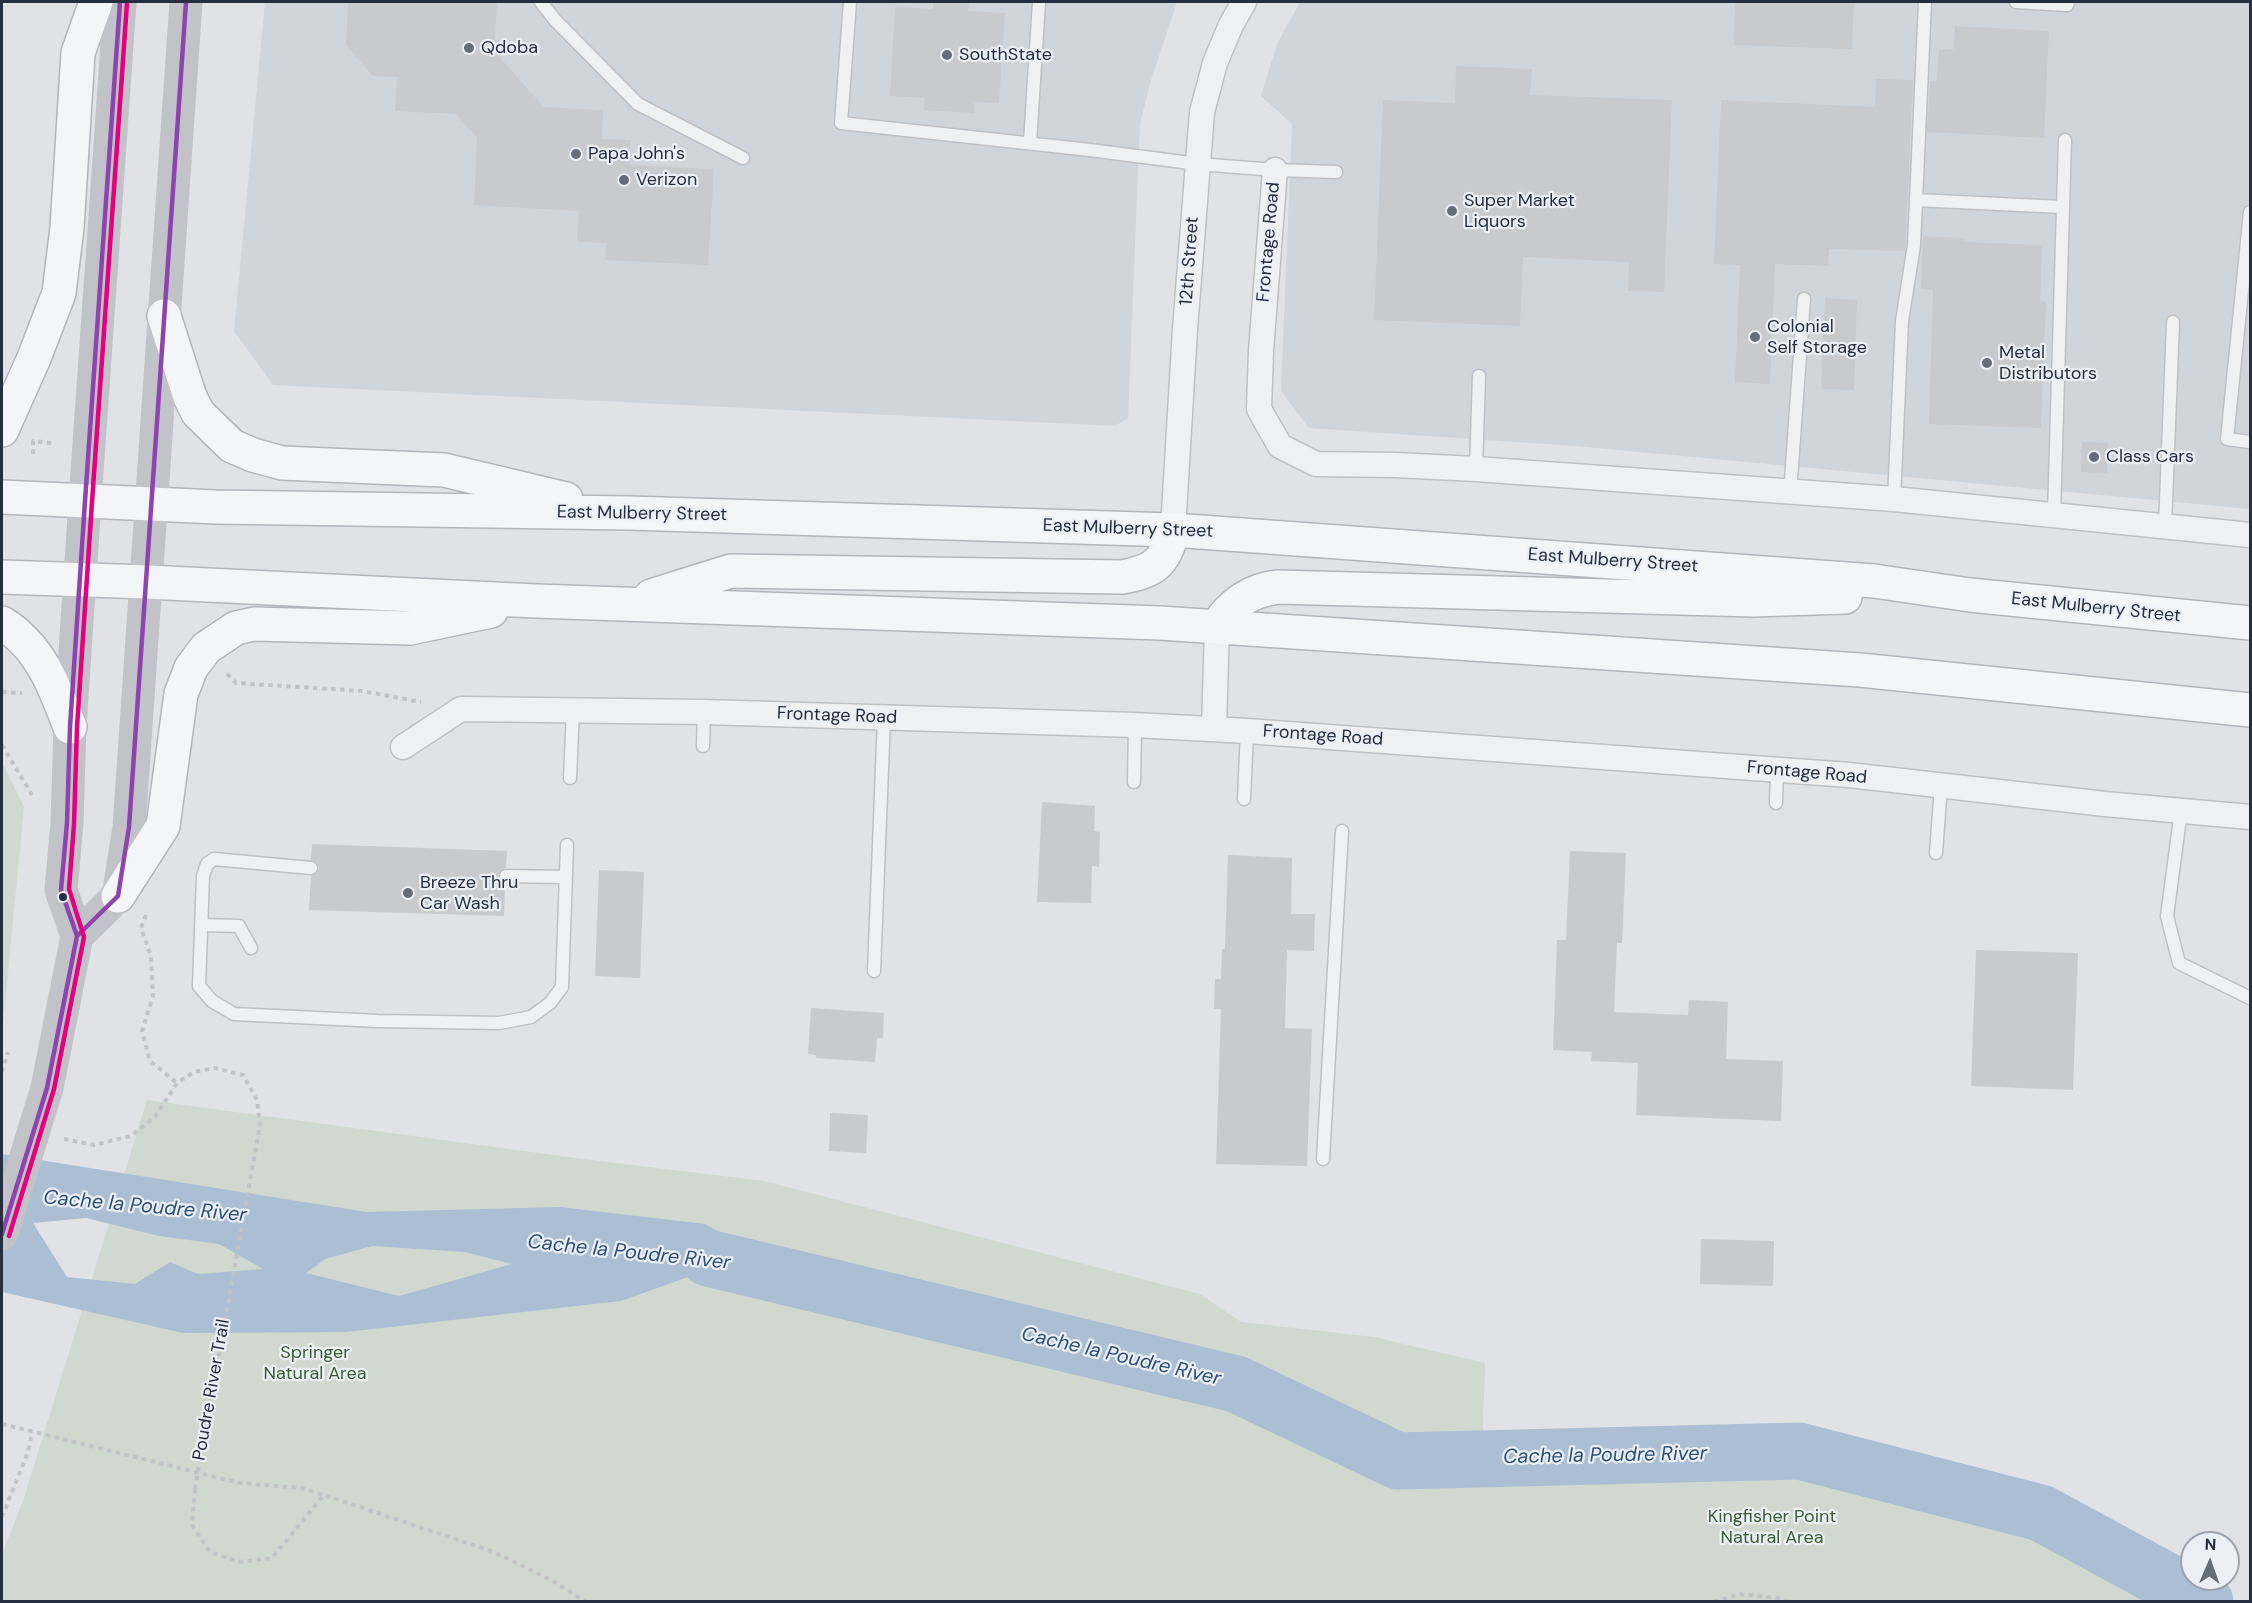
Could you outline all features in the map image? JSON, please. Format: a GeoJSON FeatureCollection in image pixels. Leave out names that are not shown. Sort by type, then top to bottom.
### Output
{"type":"FeatureCollection","features":[{"type":"Feature","properties":{"kind":"highway"},"geometry":{"type":"LineString","coordinates":[[2,430],[34,358],[59,293],[67,228],[78,53],[96,2]]}},
{"type":"Feature","properties":{"kind":"highway"},"geometry":{"type":"LineString","coordinates":[[164,316],[183,378],[198,413],[232,446],[253,455],[282,463],[444,470],[629,513]]}},
{"type":"Feature","properties":{"kind":"highway","name":"East Mulberry Street"},"geometry":{"type":"LineString","coordinates":[[2,497],[216,507],[629,513],[1173,530],[1874,581],[1970,595],[2250,623]]}},
{"type":"Feature","properties":{"kind":"highway"},"geometry":{"type":"LineString","coordinates":[[630,603],[731,571],[1122,577],[1140,573],[1161,560],[1168,550],[1173,530]]}},
{"type":"Feature","properties":{"kind":"highway"},"geometry":{"type":"LineString","coordinates":[[2,577],[536,602],[630,603],[1217,626],[1860,670],[2250,711]]}},
{"type":"Feature","properties":{"kind":"highway"},"geometry":{"type":"LineString","coordinates":[[1217,626],[1227,611],[1246,596],[1264,589],[1278,587],[1753,600],[1970,595]]}},
{"type":"Feature","properties":{"kind":"highway"},"geometry":{"type":"LineString","coordinates":[[118,896],[163,826],[181,694],[191,668],[206,648],[236,628],[254,624],[410,628],[536,602]]}},
{"type":"Feature","properties":{"kind":"highway"},"geometry":{"type":"LineString","coordinates":[[2,623],[35,652],[49,673],[70,727]]}},
{"type":"Feature","properties":{"kind":"main road"},"geometry":{"type":"LineString","coordinates":[[2,1234],[47,1089],[77,936],[61,890],[67,823],[70,727],[85,501],[120,2]]}},
{"type":"Feature","properties":{"kind":"main road"},"geometry":{"type":"LineString","coordinates":[[77,936],[118,896],[129,826],[186,2]]}},
{"type":"Feature","properties":{"kind":"street","name":"12th Street"},"geometry":{"type":"LineString","coordinates":[[1173,530],[1185,329],[1202,112],[1215,63],[1231,24],[1244,2]]}},
{"type":"Feature","properties":{"kind":"street","name":"Frontage Road"},"geometry":{"type":"LineString","coordinates":[[1275,170],[1261,351],[1259,409],[1280,446],[1316,464],[1476,469],[1894,499],[2250,535]]}},
{"type":"Feature","properties":{"kind":"street"},"geometry":{"type":"LineString","coordinates":[[1214,729],[1217,626]]}},
{"type":"Feature","properties":{"kind":"street","name":"Frontage Road"},"geometry":{"type":"LineString","coordinates":[[460,709],[704,712],[1214,729],[1777,770],[2250,817]]}},
{"type":"Feature","properties":{"kind":"street"},"geometry":{"type":"LineString","coordinates":[[403,747],[460,709]]}},
{"type":"Feature","properties":{"kind":"lane"},"geometry":{"type":"LineString","coordinates":[[542,2],[555,20],[638,104],[743,158]]}},
{"type":"Feature","properties":{"kind":"lane"},"geometry":{"type":"LineString","coordinates":[[850,2],[841,123],[1198,164],[1336,172]]}},
{"type":"Feature","properties":{"kind":"lane"},"geometry":{"type":"LineString","coordinates":[[1030,143],[1039,2]]}},
{"type":"Feature","properties":{"kind":"lane"},"geometry":{"type":"LineString","coordinates":[[1894,499],[1902,321],[1914,245],[1924,2]]}},
{"type":"Feature","properties":{"kind":"lane"},"geometry":{"type":"LineString","coordinates":[[2016,2],[2067,5],[2067,2]]}},
{"type":"Feature","properties":{"kind":"lane"},"geometry":{"type":"LineString","coordinates":[[2054,515],[2065,140]]}},
{"type":"Feature","properties":{"kind":"lane"},"geometry":{"type":"LineString","coordinates":[[1916,200],[2062,207]]}},
{"type":"Feature","properties":{"kind":"lane"},"geometry":{"type":"LineString","coordinates":[[2250,212],[2227,439],[2250,442]]}},
{"type":"Feature","properties":{"kind":"lane"},"geometry":{"type":"LineString","coordinates":[[1790,493],[1804,299]]}},
{"type":"Feature","properties":{"kind":"lane"},"geometry":{"type":"LineString","coordinates":[[2165,527],[2173,322]]}},
{"type":"Feature","properties":{"kind":"lane"},"geometry":{"type":"LineString","coordinates":[[1476,469],[1479,376]]}},
{"type":"Feature","properties":{"kind":"lane"},"geometry":{"type":"LineString","coordinates":[[570,778],[573,709]]}},
{"type":"Feature","properties":{"kind":"lane"},"geometry":{"type":"LineString","coordinates":[[703,746],[704,712]]}},
{"type":"Feature","properties":{"kind":"lane"},"geometry":{"type":"LineString","coordinates":[[874,971],[884,718]]}},
{"type":"Feature","properties":{"kind":"lane"},"geometry":{"type":"LineString","coordinates":[[1134,782],[1135,725]]}},
{"type":"Feature","properties":{"kind":"lane"},"geometry":{"type":"LineString","coordinates":[[1244,799],[1247,731]]}},
{"type":"Feature","properties":{"kind":"lane"},"geometry":{"type":"LineString","coordinates":[[1776,802],[1777,770]]}},
{"type":"Feature","properties":{"kind":"lane"},"geometry":{"type":"LineString","coordinates":[[1936,853],[1941,786]]}},
{"type":"Feature","properties":{"kind":"lane"},"geometry":{"type":"LineString","coordinates":[[2181,811],[2167,916],[2179,963],[2250,998]]}},
{"type":"Feature","properties":{"kind":"lane"},"geometry":{"type":"LineString","coordinates":[[1323,1159],[1342,831]]}},
{"type":"Feature","properties":{"kind":"lane"},"geometry":{"type":"LineString","coordinates":[[311,868],[214,859],[207,864],[203,876],[199,986],[212,1001],[234,1014],[378,1021],[499,1023],[531,1017],[550,1003],[562,987],[567,845]]}},
{"type":"Feature","properties":{"kind":"lane"},"geometry":{"type":"LineString","coordinates":[[506,876],[566,877]]}},
{"type":"Feature","properties":{"kind":"lane"},"geometry":{"type":"LineString","coordinates":[[202,925],[239,926],[251,948]]}},
{"type":"Feature","properties":{"kind":"path"},"geometry":{"type":"LineString","coordinates":[[33,454],[33,441],[52,443]]}},
{"type":"Feature","properties":{"kind":"path"},"geometry":{"type":"LineString","coordinates":[[206,648],[236,683],[362,692],[460,709]]}},
{"type":"Feature","properties":{"kind":"path"},"geometry":{"type":"LineString","coordinates":[[2,692],[30,694]]}},
{"type":"Feature","properties":{"kind":"path"},"geometry":{"type":"LineString","coordinates":[[2,745],[32,795]]}},
{"type":"Feature","properties":{"kind":"path"},"geometry":{"type":"LineString","coordinates":[[2,1072],[8,1052]]}},
{"type":"Feature","properties":{"kind":"path","name":"Poudre River Trail"},"geometry":{"type":"LineString","coordinates":[[59,1137],[94,1146],[131,1136],[155,1117],[177,1083],[194,1072],[215,1068],[243,1076],[257,1100],[260,1125],[195,1489],[192,1525],[210,1552],[239,1562],[272,1558],[324,1495]]}},
{"type":"Feature","properties":{"kind":"path"},"geometry":{"type":"LineString","coordinates":[[2,1424],[240,1483],[301,1488],[324,1495],[494,1552],[553,1581],[586,1602]]}},
{"type":"Feature","properties":{"kind":"path"},"geometry":{"type":"LineString","coordinates":[[2,1517],[28,1452],[32,1433]]}},
{"type":"Feature","properties":{"kind":"path"},"geometry":{"type":"LineString","coordinates":[[1714,1602],[1740,1594],[1778,1598],[1788,1602]]}},
{"type":"Feature","properties":{"kind":"shaded area"},"geometry":{"type":"Polygon","coordinates":[[[265,2],[1177,2],[1151,80],[1140,124],[1128,418],[1115,426],[273,385],[234,331],[265,2]]]}},
{"type":"Feature","properties":{"kind":"shaded area"},"geometry":{"type":"Polygon","coordinates":[[[1300,2],[2250,2],[2250,509],[1575,446],[1309,428],[1281,391],[1292,124],[1261,96],[1277,44],[1300,2]]]}},
{"type":"Feature","properties":{"kind":"green space"},"geometry":{"type":"Polygon","coordinates":[[[2,762],[24,807],[2,1035],[2,762]]]}},
{"type":"Feature","properties":{"kind":"green space","name":"Springer Natural Area"},"geometry":{"type":"Polygon","coordinates":[[[147,1100],[764,1181],[1200,1294],[1241,1322],[1374,1337],[1485,1363],[1482,1458],[1799,1451],[2041,1513],[2180,1588],[2180,1591],[2186,1591],[2205,1601],[2,1602],[2,1554],[24,1498],[147,1100]]]}},
{"type":"Feature","properties":{"kind":"water"},"geometry":{"type":"Polygon","coordinates":[[[2,1154],[367,1212],[560,1207],[705,1224],[796,1277],[699,1273],[621,1301],[346,1332],[183,1333],[2,1292],[2,1154]],[[86,1218],[33,1223],[67,1277],[135,1284],[170,1262],[198,1274],[263,1269],[219,1244],[159,1236],[86,1218]],[[372,1246],[325,1259],[306,1273],[399,1296],[512,1264],[465,1252],[372,1246]]]}},
{"type":"Feature","properties":{"kind":"building"},"geometry":{"type":"Polygon","coordinates":[[[348,2],[497,2],[494,51],[544,107],[603,110],[602,139],[631,140],[630,165],[714,169],[708,265],[605,260],[606,243],[577,242],[579,211],[474,205],[477,138],[456,114],[395,111],[397,77],[373,76],[346,45],[348,2]]]}},
{"type":"Feature","properties":{"kind":"building","name":"SouthState"},"geometry":{"type":"Polygon","coordinates":[[[933,2],[969,2],[968,11],[1005,13],[999,103],[975,102],[974,113],[924,110],[925,98],[890,96],[895,7],[933,9],[933,2]]]}},
{"type":"Feature","properties":{"kind":"building"},"geometry":{"type":"Polygon","coordinates":[[[1735,2],[1854,2],[1852,49],[1734,45],[1735,2]]]}},
{"type":"Feature","properties":{"kind":"building"},"geometry":{"type":"Polygon","coordinates":[[[1955,26],[2049,31],[2044,138],[1927,132],[1930,81],[1937,81],[1939,50],[1954,49],[1955,26]]]}},
{"type":"Feature","properties":{"kind":"building"},"geometry":{"type":"Polygon","coordinates":[[[1456,66],[1532,69],[1530,95],[1672,100],[1664,292],[1628,291],[1629,262],[1523,257],[1520,326],[1374,320],[1383,100],[1455,103],[1456,66]]]}},
{"type":"Feature","properties":{"kind":"building"},"geometry":{"type":"Polygon","coordinates":[[[1876,79],[1913,80],[1905,251],[1829,249],[1828,266],[1775,264],[1770,384],[1735,382],[1740,265],[1714,264],[1721,100],[1875,107],[1876,79]]]}},
{"type":"Feature","properties":{"kind":"building","name":"Metal Distributors"},"geometry":{"type":"Polygon","coordinates":[[[1923,236],[1964,238],[1964,242],[2042,245],[2040,301],[2046,302],[2041,428],[1929,424],[1933,290],[1921,289],[1923,236]]]}},
{"type":"Feature","properties":{"kind":"building"},"geometry":{"type":"Polygon","coordinates":[[[1825,298],[1857,300],[1854,390],[1821,389],[1825,298]]]}},
{"type":"Feature","properties":{"kind":"building","name":"Class Cars"},"geometry":{"type":"Polygon","coordinates":[[[2082,442],[2108,443],[2107,473],[2081,472],[2082,442]]]}},
{"type":"Feature","properties":{"kind":"building"},"geometry":{"type":"Polygon","coordinates":[[[1042,802],[1095,806],[1094,831],[1100,832],[1099,867],[1092,866],[1091,903],[1037,902],[1042,802]]]}},
{"type":"Feature","properties":{"kind":"building","name":"Breeze Thru Car Wash"},"geometry":{"type":"Polygon","coordinates":[[[312,844],[507,851],[506,868],[502,869],[498,875],[499,880],[505,884],[504,916],[309,910],[311,876],[317,873],[319,868],[316,862],[311,860],[312,844]]]}},
{"type":"Feature","properties":{"kind":"building"},"geometry":{"type":"Polygon","coordinates":[[[1570,851],[1626,853],[1622,943],[1617,943],[1614,1012],[1688,1015],[1689,1000],[1728,1002],[1726,1059],[1783,1061],[1781,1121],[1636,1115],[1638,1063],[1591,1061],[1592,1052],[1553,1050],[1557,940],[1566,940],[1570,851]]]}},
{"type":"Feature","properties":{"kind":"building"},"geometry":{"type":"Polygon","coordinates":[[[1228,855],[1292,858],[1291,914],[1315,914],[1314,951],[1287,950],[1285,1028],[1312,1029],[1307,1166],[1216,1164],[1221,1009],[1214,1009],[1215,979],[1221,979],[1222,949],[1225,949],[1228,855]]]}},
{"type":"Feature","properties":{"kind":"building"},"geometry":{"type":"Polygon","coordinates":[[[599,870],[644,872],[640,978],[595,976],[599,870]]]}},
{"type":"Feature","properties":{"kind":"building"},"geometry":{"type":"Polygon","coordinates":[[[1976,950],[2078,953],[2073,1090],[1971,1086],[1976,950]]]}},
{"type":"Feature","properties":{"kind":"building"},"geometry":{"type":"Polygon","coordinates":[[[811,1008],[884,1013],[883,1038],[877,1038],[875,1062],[816,1058],[816,1055],[808,1054],[811,1008]]]}},
{"type":"Feature","properties":{"kind":"building"},"geometry":{"type":"Polygon","coordinates":[[[830,1113],[868,1115],[866,1153],[829,1151],[830,1113]]]}},
{"type":"Feature","properties":{"kind":"building"},"geometry":{"type":"Polygon","coordinates":[[[1701,1239],[1774,1241],[1773,1286],[1700,1284],[1701,1239]]]}},
{"type":"Feature","properties":{"kind":"waterway","name":"Cache la Poudre River"},"geometry":{"type":"LineString","coordinates":[[708,1258],[1236,1384],[1398,1461],[1799,1451],[2041,1513],[2205,1602]]}},
{"type":"Feature","properties":{"kind":"transit line"},"geometry":{"type":"LineString","coordinates":[[2,1234],[47,1088],[77,936],[61,890],[67,823],[70,727],[85,501],[120,2]]}},
{"type":"Feature","properties":{"kind":"transit line"},"geometry":{"type":"LineString","coordinates":[[77,936],[118,896],[129,827],[186,2]]}},
{"type":"Feature","properties":{"kind":"transit line"},"geometry":{"type":"LineString","coordinates":[[9,1236],[54,1089],[84,937],[69,889],[77,727],[127,3]]}},
{"type":"Feature","properties":{"kind":"place","name":"Qdoba"},"geometry":{"type":"Point","coordinates":[469,48]}},
{"type":"Feature","properties":{"kind":"place","name":"SouthState"},"geometry":{"type":"Point","coordinates":[947,55]}},
{"type":"Feature","properties":{"kind":"place","name":"Papa John's"},"geometry":{"type":"Point","coordinates":[576,154]}},
{"type":"Feature","properties":{"kind":"place","name":"Verizon"},"geometry":{"type":"Point","coordinates":[624,180]}},
{"type":"Feature","properties":{"kind":"place","name":"Super Market Liquors"},"geometry":{"type":"Point","coordinates":[1452,211]}},
{"type":"Feature","properties":{"kind":"place","name":"Colonial Self Storage"},"geometry":{"type":"Point","coordinates":[1755,337]}},
{"type":"Feature","properties":{"kind":"place","name":"Metal Distributors"},"geometry":{"type":"Point","coordinates":[1987,363]}},
{"type":"Feature","properties":{"kind":"place","name":"Class Cars"},"geometry":{"type":"Point","coordinates":[2094,457]}},
{"type":"Feature","properties":{"kind":"place","name":"Breeze Thru Car Wash"},"geometry":{"type":"Point","coordinates":[408,893]}},
{"type":"Feature","properties":{"kind":"park label","name":"Kingfisher Point Natural Area"},"geometry":{"type":"Point","coordinates":[1772,1528]}}]}
